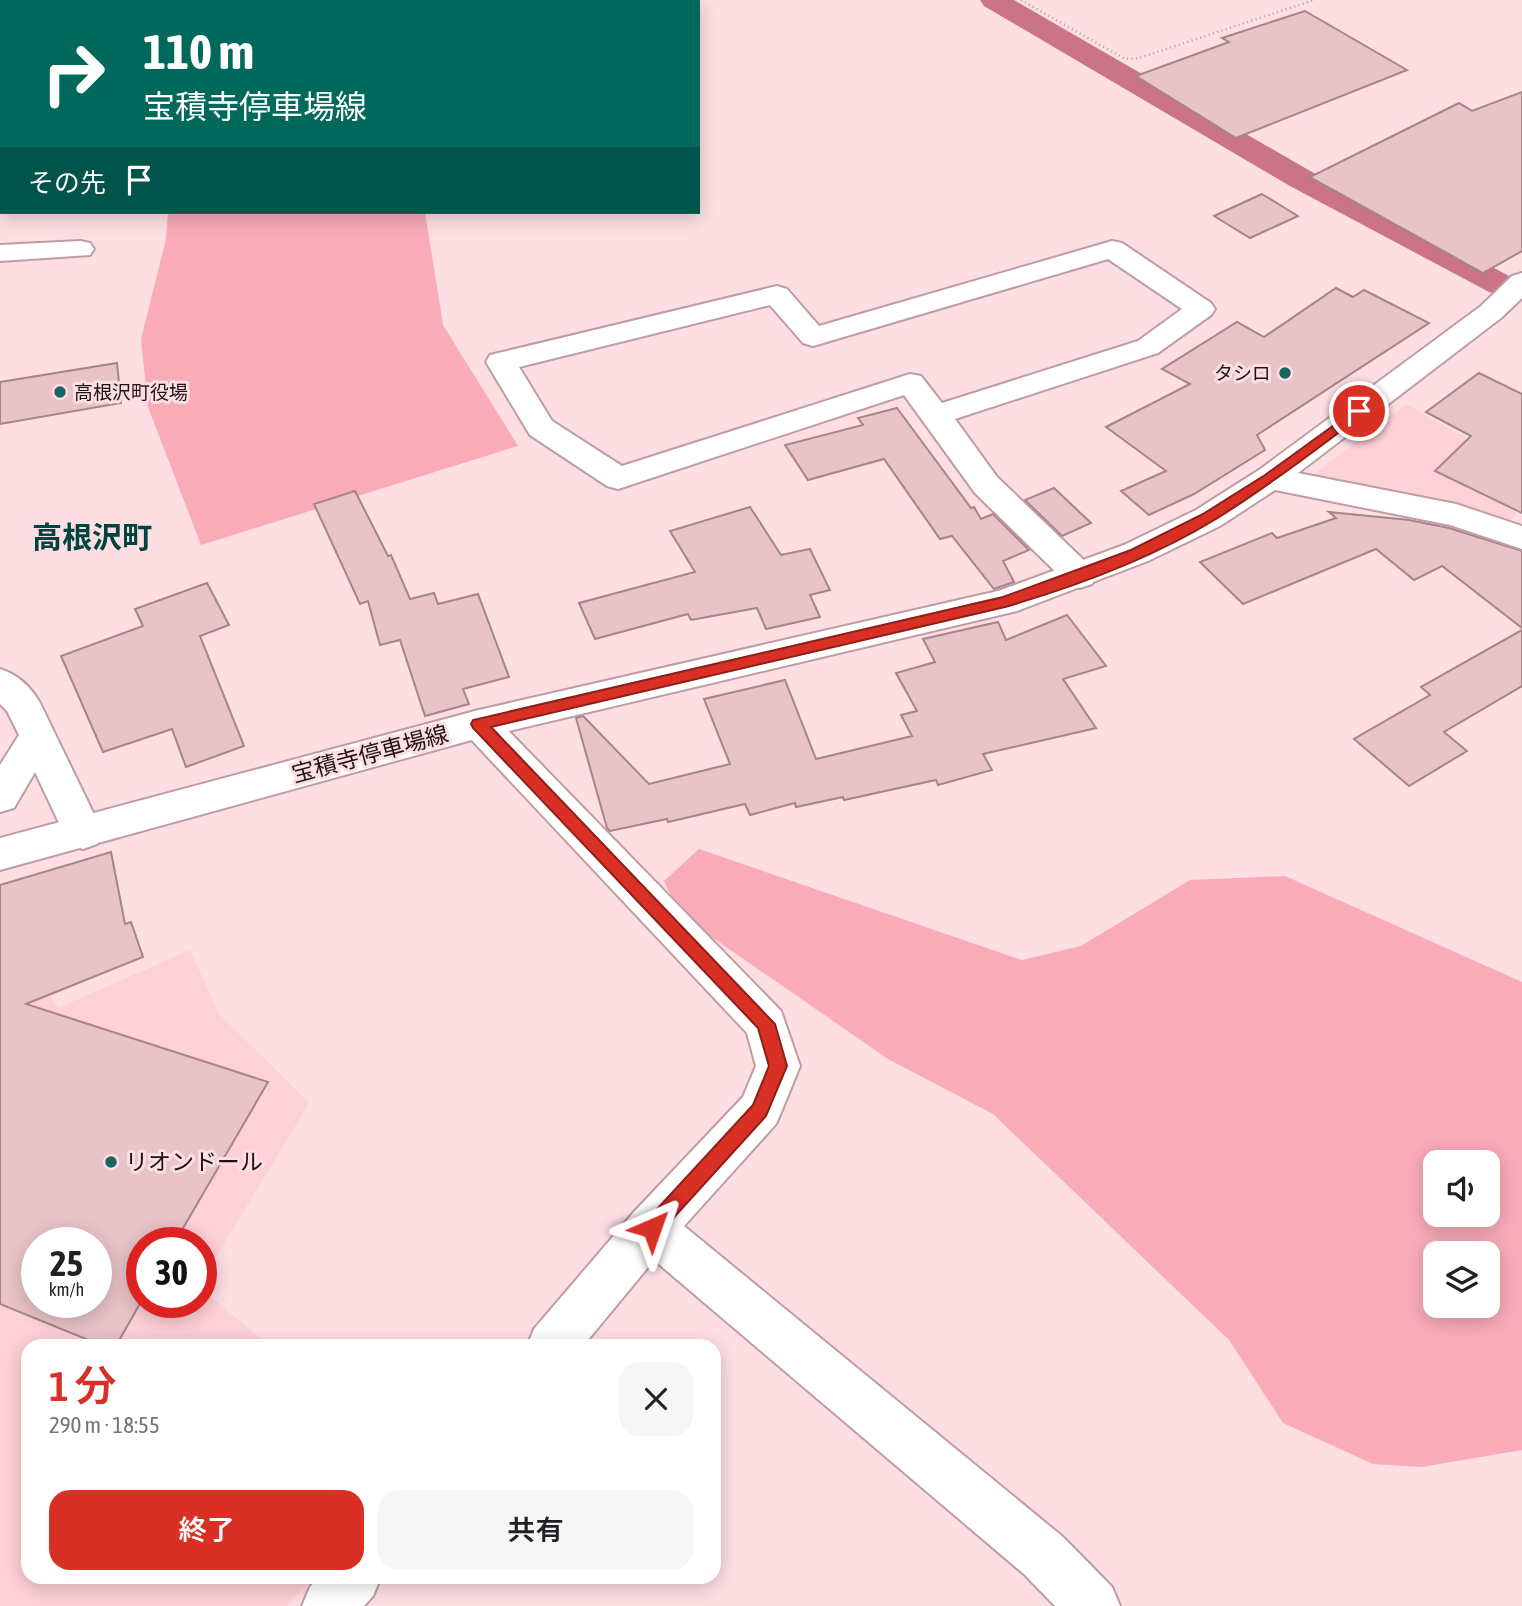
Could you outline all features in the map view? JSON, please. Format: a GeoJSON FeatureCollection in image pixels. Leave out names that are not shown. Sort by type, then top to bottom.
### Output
{"type":"FeatureCollection","features":[{"type":"Feature","properties":{"kind":"street"},"geometry":{"type":"LineString","coordinates":[[0,253],[80,248]]}},
{"type":"Feature","properties":{"kind":"street"},"geometry":{"type":"LineString","coordinates":[[936,415],[1147,347],[1201,309],[1112,249],[813,337],[777,295],[501,362],[541,428],[618,478],[910,383],[986,485],[1080,576]]}},
{"type":"Feature","properties":{"kind":"street","name":"宝積寺停車場線"},"geometry":{"type":"LineString","coordinates":[[0,854],[479,724],[1005,602],[1080,576],[1136,553],[1208,517],[1270,478],[1491,312],[1522,282]]}},
{"type":"Feature","properties":{"kind":"street"},"geometry":{"type":"LineString","coordinates":[[1270,478],[1456,515],[1522,538]]}},
{"type":"Feature","properties":{"kind":"street"},"geometry":{"type":"LineString","coordinates":[[0,682],[22,703],[83,833]]}},
{"type":"Feature","properties":{"kind":"street"},"geometry":{"type":"LineString","coordinates":[[479,724],[766,1024],[778,1066],[760,1110],[652,1228],[557,1339]]}},
{"type":"Feature","properties":{"kind":"street"},"geometry":{"type":"LineString","coordinates":[[0,797],[37,737]]}},
{"type":"Feature","properties":{"kind":"street"},"geometry":{"type":"LineString","coordinates":[[652,1228],[1044,1556],[1093,1606]]}},
{"type":"Feature","properties":{"kind":"street"},"geometry":{"type":"LineString","coordinates":[[329,1606],[348,1584]]}},
{"type":"Feature","properties":{"kind":"path"},"geometry":{"type":"LineString","coordinates":[[1021,0],[1125,59],[1139,58],[1314,0]]}},
{"type":"Feature","properties":{"kind":"shaded area"},"geometry":{"type":"Polygon","coordinates":[[[168,214],[425,214],[443,325],[518,446],[201,545],[148,407],[141,339],[166,239],[168,214]]]}},
{"type":"Feature","properties":{"kind":"shaded area"},"geometry":{"type":"Polygon","coordinates":[[[1406,404],[1456,433],[1522,461],[1522,507],[1510,520],[1437,500],[1312,476],[1406,404]]]}},
{"type":"Feature","properties":{"kind":"shaded area"},"geometry":{"type":"Polygon","coordinates":[[[699,849],[1022,960],[1081,946],[1190,880],[1285,876],[1522,982],[1522,1450],[1421,1467],[1373,1464],[1283,1423],[1229,1340],[993,1114],[888,1059],[680,915],[664,881],[699,849]]]}},
{"type":"Feature","properties":{"kind":"shaded area"},"geometry":{"type":"Polygon","coordinates":[[[14,938],[58,1008],[190,950],[219,1014],[309,1103],[217,1255],[217,1227],[126,1227],[126,1318],[217,1318],[217,1302],[262,1339],[21,1339],[21,1584],[308,1584],[287,1606],[0,1606],[0,943],[14,938]]]}},
{"type":"Feature","properties":{"kind":"building"},"geometry":{"type":"Polygon","coordinates":[[[1305,11],[1407,70],[1236,138],[1136,76],[1229,42],[1222,38],[1305,11]]]}},
{"type":"Feature","properties":{"kind":"building"},"geometry":{"type":"Polygon","coordinates":[[[1522,92],[1522,251],[1483,273],[1310,177],[1459,103],[1472,111],[1522,92]]]}},
{"type":"Feature","properties":{"kind":"building"},"geometry":{"type":"Polygon","coordinates":[[[1262,194],[1298,216],[1250,238],[1214,216],[1262,194]]]}},
{"type":"Feature","properties":{"kind":"building"},"geometry":{"type":"Polygon","coordinates":[[[1336,288],[1353,297],[1364,290],[1429,323],[1257,435],[1265,450],[1194,494],[1149,515],[1121,491],[1166,471],[1106,427],[1190,384],[1162,369],[1237,322],[1264,337],[1336,288]]]}},
{"type":"Feature","properties":{"kind":"building","name":"高根沢町役場"},"geometry":{"type":"Polygon","coordinates":[[[117,363],[121,403],[0,424],[0,382],[117,363]]]}},
{"type":"Feature","properties":{"kind":"building"},"geometry":{"type":"Polygon","coordinates":[[[1479,373],[1522,394],[1522,513],[1435,471],[1471,436],[1426,412],[1479,373]]]}},
{"type":"Feature","properties":{"kind":"building"},"geometry":{"type":"Polygon","coordinates":[[[897,408],[981,519],[993,514],[1029,550],[1003,561],[1014,582],[994,589],[952,536],[940,539],[884,459],[808,480],[785,445],[863,425],[858,418],[897,408]]]}},
{"type":"Feature","properties":{"kind":"building"},"geometry":{"type":"Polygon","coordinates":[[[1054,488],[1091,523],[1062,536],[1025,500],[1054,488]]]}},
{"type":"Feature","properties":{"kind":"building"},"geometry":{"type":"Polygon","coordinates":[[[355,491],[388,556],[391,555],[410,599],[434,593],[438,604],[478,594],[509,677],[463,689],[469,704],[425,716],[400,640],[380,645],[368,601],[360,604],[314,504],[355,491]]]}},
{"type":"Feature","properties":{"kind":"building"},"geometry":{"type":"Polygon","coordinates":[[[750,507],[781,555],[810,549],[830,590],[810,595],[820,617],[766,629],[757,608],[691,620],[688,614],[595,639],[579,603],[695,572],[670,531],[750,507]]]}},
{"type":"Feature","properties":{"kind":"building"},"geometry":{"type":"Polygon","coordinates":[[[1329,512],[1409,520],[1449,528],[1522,551],[1522,628],[1442,566],[1414,580],[1376,549],[1243,604],[1200,562],[1272,533],[1277,538],[1336,518],[1329,512]]]}},
{"type":"Feature","properties":{"kind":"building"},"geometry":{"type":"Polygon","coordinates":[[[207,583],[229,625],[200,636],[244,746],[186,767],[172,729],[103,752],[61,656],[143,626],[135,609],[207,583]]]}},
{"type":"Feature","properties":{"kind":"building"},"geometry":{"type":"Polygon","coordinates":[[[1067,615],[1106,666],[1063,679],[1096,728],[983,754],[992,770],[938,785],[936,780],[844,800],[843,797],[796,807],[795,803],[750,815],[745,804],[668,822],[667,819],[610,831],[607,828],[576,718],[583,716],[649,784],[730,764],[704,699],[785,680],[816,759],[912,736],[901,715],[917,711],[896,673],[935,662],[923,639],[998,622],[1006,640],[1067,615]]]}},
{"type":"Feature","properties":{"kind":"building"},"geometry":{"type":"Polygon","coordinates":[[[1522,630],[1522,686],[1444,732],[1467,751],[1409,786],[1354,739],[1430,695],[1421,687],[1522,630]]]}},
{"type":"Feature","properties":{"kind":"building","name":"リオンドール"},"geometry":{"type":"Polygon","coordinates":[[[111,852],[125,924],[131,922],[143,957],[26,1004],[268,1082],[184,1227],[126,1227],[126,1318],[132,1318],[120,1339],[86,1339],[34,1318],[112,1318],[112,1227],[21,1227],[21,1313],[0,1304],[0,885],[111,852]]]}},
{"type":"Feature","properties":{"kind":"waterway"},"geometry":{"type":"LineString","coordinates":[[994,0],[1301,179],[1501,285]]}},
{"type":"Feature","properties":{"kind":"place","name":"タシロ"},"geometry":{"type":"Point","coordinates":[1285,373]}},
{"type":"Feature","properties":{"kind":"place","name":"高根沢町役場"},"geometry":{"type":"Point","coordinates":[60,392]}},
{"type":"Feature","properties":{"kind":"place","name":"リオンドール"},"geometry":{"type":"Point","coordinates":[111,1162]}},
{"type":"Feature","properties":{"kind":"district","name":"高根沢町"},"geometry":{"type":"Point","coordinates":[92,538]}},
{"type":"Feature","properties":{"kind":"route"},"geometry":{"type":"LineString","coordinates":[[652,1228],[760,1110],[778,1066],[766,1024],[479,724],[1005,602],[1080,576],[1136,553],[1208,517],[1270,478],[1359,411]]}}]}
